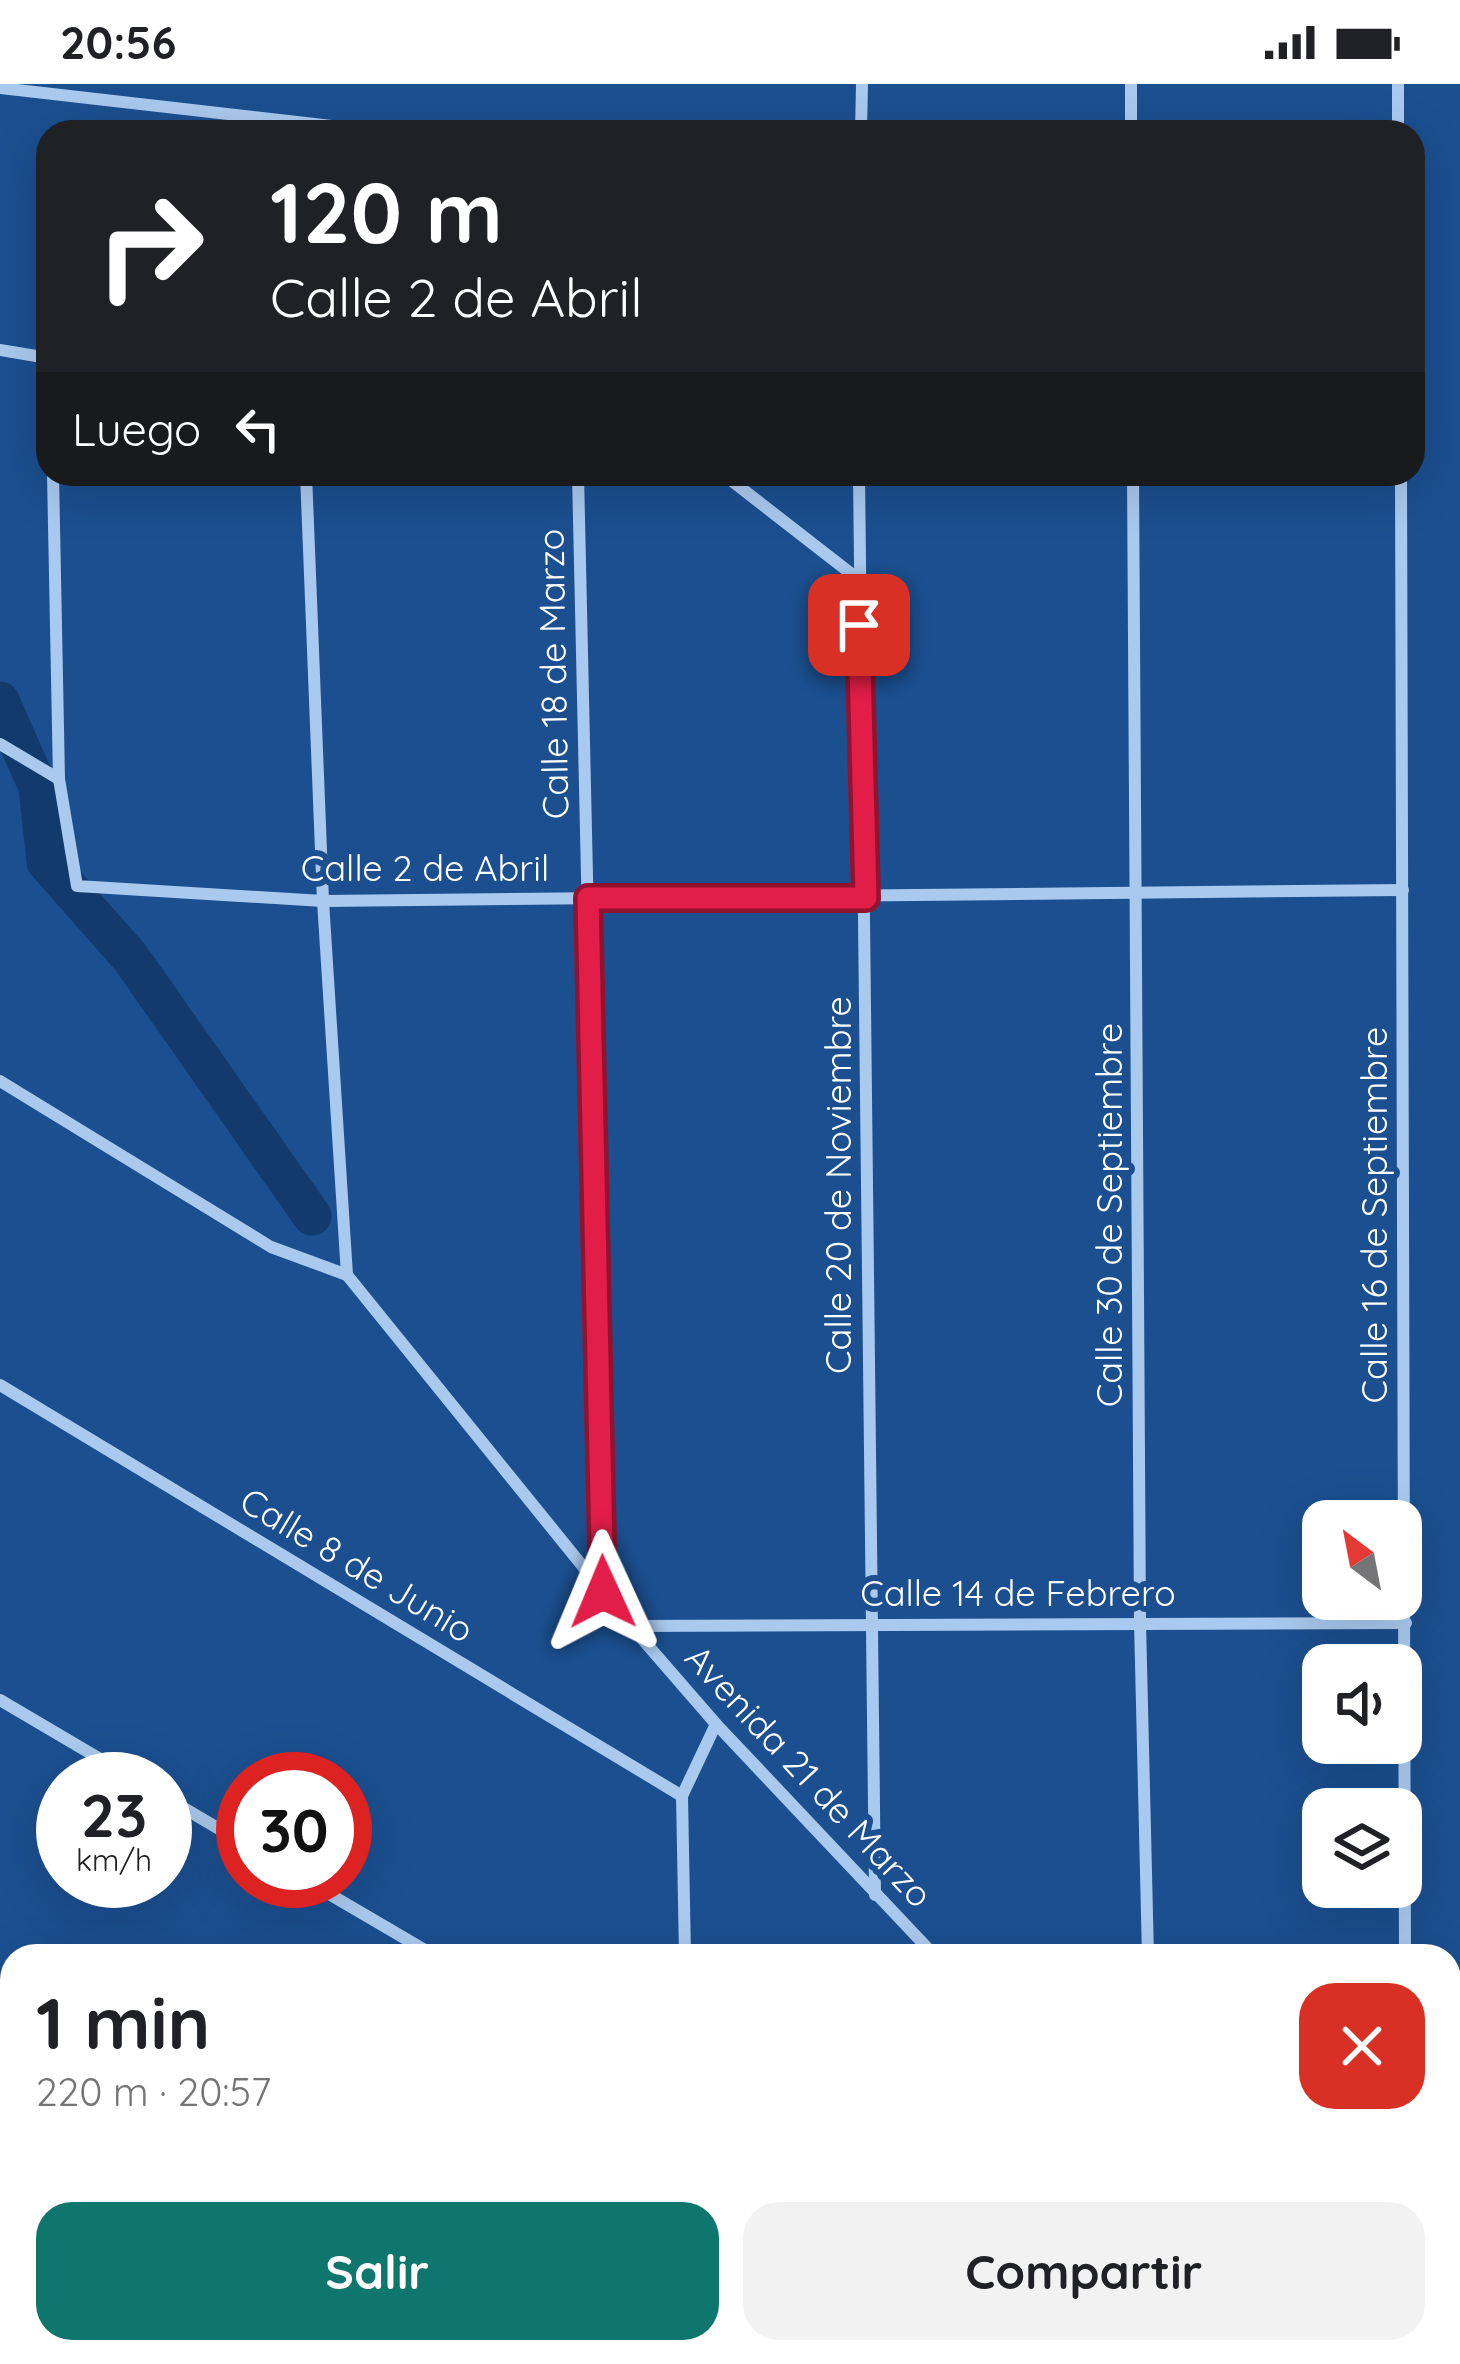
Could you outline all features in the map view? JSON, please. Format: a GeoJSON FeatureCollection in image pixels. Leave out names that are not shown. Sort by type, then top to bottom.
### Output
{"type":"FeatureCollection","features":[{"type":"Feature","properties":{"kind":"street"},"geometry":{"type":"LineString","coordinates":[[862,84],[862,120]]}},
{"type":"Feature","properties":{"kind":"street"},"geometry":{"type":"LineString","coordinates":[[1131,84],[1131,120]]}},
{"type":"Feature","properties":{"kind":"street"},"geometry":{"type":"LineString","coordinates":[[1398,84],[1398,120]]}},
{"type":"Feature","properties":{"kind":"street"},"geometry":{"type":"LineString","coordinates":[[0,88],[279,120]]}},
{"type":"Feature","properties":{"kind":"street"},"geometry":{"type":"LineString","coordinates":[[0,350],[36,356]]}},
{"type":"Feature","properties":{"kind":"street","name":"Calle 2 de Abril"},"geometry":{"type":"LineString","coordinates":[[53,486],[59,778],[77,886],[323,901],[1402,890]]}},
{"type":"Feature","properties":{"kind":"street"},"geometry":{"type":"LineString","coordinates":[[0,1081],[271,1246],[347,1275],[323,901],[306,486]]}},
{"type":"Feature","properties":{"kind":"street","name":"Calle 18 de Marzo"},"geometry":{"type":"LineString","coordinates":[[578,486],[603,1592]]}},
{"type":"Feature","properties":{"kind":"street"},"geometry":{"type":"LineString","coordinates":[[738,486],[858,579]]}},
{"type":"Feature","properties":{"kind":"street","name":"Calle 20 de Noviembre"},"geometry":{"type":"LineString","coordinates":[[859,486],[875,1895]]}},
{"type":"Feature","properties":{"kind":"street","name":"Calle 30 de Septiembre"},"geometry":{"type":"LineString","coordinates":[[1133,486],[1140,1622],[1148,1944]]}},
{"type":"Feature","properties":{"kind":"street","name":"Calle 16 de Septiembre"},"geometry":{"type":"LineString","coordinates":[[1401,486],[1405,1944]]}},
{"type":"Feature","properties":{"kind":"street"},"geometry":{"type":"LineString","coordinates":[[0,745],[59,778]]}},
{"type":"Feature","properties":{"kind":"street","name":"Avenida 21 de Marzo"},"geometry":{"type":"LineString","coordinates":[[347,1275],[631,1626],[716,1724],[923,1944]]}},
{"type":"Feature","properties":{"kind":"street","name":"Calle 8 de Junio"},"geometry":{"type":"LineString","coordinates":[[0,1385],[682,1796]]}},
{"type":"Feature","properties":{"kind":"street","name":"Calle 14 de Febrero"},"geometry":{"type":"LineString","coordinates":[[631,1626],[1406,1623]]}},
{"type":"Feature","properties":{"kind":"street"},"geometry":{"type":"LineString","coordinates":[[0,1700],[88,1752]]}},
{"type":"Feature","properties":{"kind":"street"},"geometry":{"type":"LineString","coordinates":[[685,1944],[682,1796],[716,1724]]}},
{"type":"Feature","properties":{"kind":"street"},"geometry":{"type":"LineString","coordinates":[[353,1908],[415,1944]]}},
{"type":"Feature","properties":{"kind":"waterway"},"geometry":{"type":"LineString","coordinates":[[0,701],[38,787],[46,862],[130,957],[312,1216]]}},
{"type":"Feature","properties":{"kind":"route"},"geometry":{"type":"LineString","coordinates":[[603,1592],[588,898],[866,898],[859,625]]}}]}
